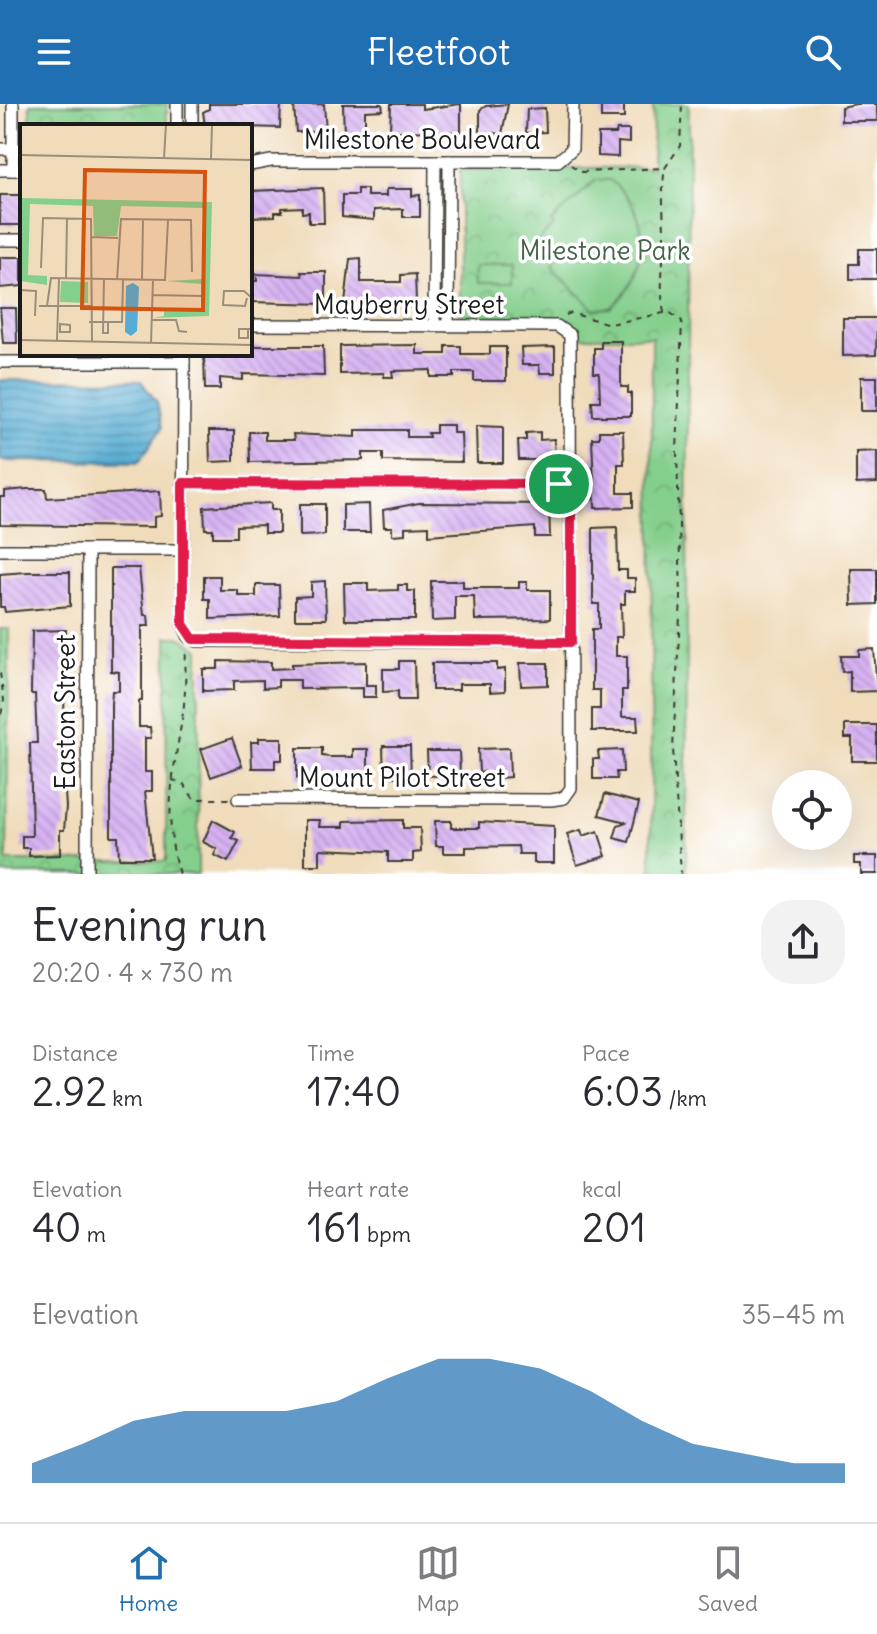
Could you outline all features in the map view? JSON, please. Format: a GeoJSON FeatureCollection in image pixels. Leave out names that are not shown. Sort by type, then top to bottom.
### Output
{"type":"FeatureCollection","features":[{"type":"Feature","properties":{"kind":"street"},"geometry":{"type":"LineString","coordinates":[[12,170],[18,149],[13,104]]}},
{"type":"Feature","properties":{"kind":"street"},"geometry":{"type":"LineString","coordinates":[[567,156],[573,104]]}},
{"type":"Feature","properties":{"kind":"street"},"geometry":{"type":"LineString","coordinates":[[0,149],[18,149]]}},
{"type":"Feature","properties":{"kind":"street","name":"Milestone Boulevard"},"geometry":{"type":"LineString","coordinates":[[252,156],[271,161]]}},
{"type":"Feature","properties":{"kind":"street","name":"Milestone Boulevard"},"geometry":{"type":"LineString","coordinates":[[252,165],[271,161],[449,161],[567,156]]}},
{"type":"Feature","properties":{"kind":"street"},"geometry":{"type":"LineString","coordinates":[[434,326],[435,161]]}},
{"type":"Feature","properties":{"kind":"street"},"geometry":{"type":"LineString","coordinates":[[448,326],[449,161]]}},
{"type":"Feature","properties":{"kind":"street","name":"Mayberry Street"},"geometry":{"type":"LineString","coordinates":[[252,325],[557,326],[567,331],[572,340],[571,484]]}},
{"type":"Feature","properties":{"kind":"street"},"geometry":{"type":"LineString","coordinates":[[0,362],[184,358],[183,483],[183,624],[189,637],[197,641],[571,642],[571,484],[183,483]]}},
{"type":"Feature","properties":{"kind":"street"},"geometry":{"type":"LineString","coordinates":[[0,550],[183,550]]}},
{"type":"Feature","properties":{"kind":"street","name":"Easton Street"},"geometry":{"type":"LineString","coordinates":[[87,873],[88,550]]}},
{"type":"Feature","properties":{"kind":"street","name":"Mount Pilot Street"},"geometry":{"type":"LineString","coordinates":[[238,799],[551,800],[565,797],[571,788],[571,642]]}},
{"type":"Feature","properties":{"kind":"path"},"geometry":{"type":"LineString","coordinates":[[664,314],[659,274],[664,237],[661,196],[665,168],[680,146],[682,104]]}},
{"type":"Feature","properties":{"kind":"path"},"geometry":{"type":"LineString","coordinates":[[567,156],[582,172],[665,168]]}},
{"type":"Feature","properties":{"kind":"path"},"geometry":{"type":"LineString","coordinates":[[566,315],[610,324],[664,314],[677,315],[683,332],[677,452],[681,597],[673,749],[681,874]]}},
{"type":"Feature","properties":{"kind":"path"},"geometry":{"type":"LineString","coordinates":[[179,874],[169,821],[170,780],[183,712],[189,637]]}},
{"type":"Feature","properties":{"kind":"path"},"geometry":{"type":"LineString","coordinates":[[0,673],[4,700],[0,720]]}},
{"type":"Feature","properties":{"kind":"path"},"geometry":{"type":"LineString","coordinates":[[170,780],[183,783],[194,799],[238,799]]}},
{"type":"Feature","properties":{"kind":"green space"},"geometry":{"type":"Polygon","coordinates":[[[30,104],[167,104],[167,124],[30,124],[30,104]]]}},
{"type":"Feature","properties":{"kind":"green space","name":"Milestone Park"},"geometry":{"type":"Polygon","coordinates":[[[653,104],[689,104],[686,874],[651,874],[652,337],[580,337],[576,326],[556,317],[460,318],[460,170],[652,167],[653,104]]]}},
{"type":"Feature","properties":{"kind":"green space"},"geometry":{"type":"Polygon","coordinates":[[[596,180],[610,180],[625,194],[641,226],[642,244],[634,278],[624,294],[611,308],[594,309],[551,267],[554,264],[537,247],[537,242],[554,226],[551,222],[596,180]]]}},
{"type":"Feature","properties":{"kind":"green space"},"geometry":{"type":"Polygon","coordinates":[[[478,265],[512,265],[512,283],[478,283],[478,265]]]}},
{"type":"Feature","properties":{"kind":"green space"},"geometry":{"type":"Polygon","coordinates":[[[0,629],[9,629],[7,861],[166,861],[167,637],[180,637],[199,649],[198,874],[0,874],[0,629]]]}},
{"type":"Feature","properties":{"kind":"water"},"geometry":{"type":"Polygon","coordinates":[[[0,380],[141,381],[157,402],[162,428],[139,462],[0,461],[0,380]]]}},
{"type":"Feature","properties":{"kind":"building"},"geometry":{"type":"Polygon","coordinates":[[[209,104],[281,104],[280,128],[252,127],[252,124],[205,124],[203,112],[209,109],[209,104]]]}},
{"type":"Feature","properties":{"kind":"building"},"geometry":{"type":"Polygon","coordinates":[[[324,104],[326,131],[296,132],[294,105],[324,104]]]}},
{"type":"Feature","properties":{"kind":"building"},"geometry":{"type":"Polygon","coordinates":[[[343,104],[382,104],[383,110],[365,111],[365,132],[344,134],[343,104]]]}},
{"type":"Feature","properties":{"kind":"building"},"geometry":{"type":"Polygon","coordinates":[[[391,104],[422,104],[422,109],[461,104],[461,132],[390,131],[391,104]]]}},
{"type":"Feature","properties":{"kind":"building"},"geometry":{"type":"Polygon","coordinates":[[[508,104],[502,134],[480,132],[480,110],[486,106],[508,104]]]}},
{"type":"Feature","properties":{"kind":"building"},"geometry":{"type":"Polygon","coordinates":[[[601,104],[624,104],[624,118],[601,118],[601,104]]]}},
{"type":"Feature","properties":{"kind":"building"},"geometry":{"type":"Polygon","coordinates":[[[877,104],[877,121],[841,121],[841,107],[877,104]]]}},
{"type":"Feature","properties":{"kind":"building"},"geometry":{"type":"Polygon","coordinates":[[[545,108],[546,132],[526,133],[527,109],[545,108]]]}},
{"type":"Feature","properties":{"kind":"building"},"geometry":{"type":"Polygon","coordinates":[[[617,130],[629,130],[629,143],[618,142],[618,157],[598,156],[598,134],[616,134],[617,130]]]}},
{"type":"Feature","properties":{"kind":"building"},"geometry":{"type":"Polygon","coordinates":[[[323,188],[324,223],[309,223],[309,212],[302,213],[302,207],[282,208],[282,212],[275,212],[275,216],[252,217],[252,191],[323,188]]]}},
{"type":"Feature","properties":{"kind":"building"},"geometry":{"type":"Polygon","coordinates":[[[357,189],[367,189],[367,196],[386,196],[386,189],[412,189],[412,196],[420,195],[420,217],[403,217],[403,209],[374,210],[374,220],[342,217],[342,195],[357,195],[357,189]]]}},
{"type":"Feature","properties":{"kind":"building"},"geometry":{"type":"Polygon","coordinates":[[[0,195],[20,195],[20,225],[0,225],[0,195]]]}},
{"type":"Feature","properties":{"kind":"building"},"geometry":{"type":"Polygon","coordinates":[[[859,249],[877,249],[877,279],[850,279],[850,264],[859,264],[859,249]]]}},
{"type":"Feature","properties":{"kind":"building"},"geometry":{"type":"Polygon","coordinates":[[[0,257],[20,257],[20,286],[0,288],[0,257]]]}},
{"type":"Feature","properties":{"kind":"building"},"geometry":{"type":"Polygon","coordinates":[[[361,258],[361,282],[401,282],[401,275],[415,274],[416,302],[345,304],[350,259],[361,258]]]}},
{"type":"Feature","properties":{"kind":"building"},"geometry":{"type":"Polygon","coordinates":[[[301,272],[326,272],[326,304],[252,302],[252,281],[257,281],[256,274],[302,276],[301,272]]]}},
{"type":"Feature","properties":{"kind":"building"},"geometry":{"type":"Polygon","coordinates":[[[0,308],[16,308],[17,343],[3,343],[0,308]]]}},
{"type":"Feature","properties":{"kind":"building"},"geometry":{"type":"Polygon","coordinates":[[[843,318],[877,318],[876,355],[843,356],[843,318]]]}},
{"type":"Feature","properties":{"kind":"building"},"geometry":{"type":"Polygon","coordinates":[[[601,341],[621,341],[621,387],[628,387],[628,393],[631,393],[631,416],[593,416],[592,401],[600,401],[599,373],[594,373],[594,348],[601,348],[601,341]]]}},
{"type":"Feature","properties":{"kind":"building"},"geometry":{"type":"Polygon","coordinates":[[[417,345],[417,354],[446,354],[446,346],[461,346],[461,354],[490,354],[490,347],[506,347],[506,381],[474,381],[474,372],[454,372],[454,377],[431,377],[431,370],[392,371],[393,377],[384,377],[384,373],[340,374],[340,346],[417,345]]]}},
{"type":"Feature","properties":{"kind":"building"},"geometry":{"type":"Polygon","coordinates":[[[252,346],[323,346],[324,376],[243,374],[243,380],[220,378],[220,389],[205,389],[204,356],[252,356],[252,346]]]}},
{"type":"Feature","properties":{"kind":"building"},"geometry":{"type":"Polygon","coordinates":[[[555,347],[555,373],[540,373],[539,365],[522,365],[521,348],[555,347]]]}},
{"type":"Feature","properties":{"kind":"building"},"geometry":{"type":"Polygon","coordinates":[[[861,377],[877,377],[877,411],[861,411],[861,377]]]}},
{"type":"Feature","properties":{"kind":"building"},"geometry":{"type":"Polygon","coordinates":[[[436,425],[453,425],[453,433],[461,433],[462,462],[383,461],[383,453],[363,453],[363,460],[250,462],[249,432],[265,432],[265,440],[294,440],[293,434],[356,437],[356,430],[407,430],[407,437],[429,437],[428,433],[436,433],[436,425]]]}},
{"type":"Feature","properties":{"kind":"building"},"geometry":{"type":"Polygon","coordinates":[[[476,426],[503,427],[503,463],[477,463],[476,426]]]}},
{"type":"Feature","properties":{"kind":"building"},"geometry":{"type":"Polygon","coordinates":[[[209,431],[234,431],[234,461],[210,462],[209,431]]]}},
{"type":"Feature","properties":{"kind":"building"},"geometry":{"type":"Polygon","coordinates":[[[599,431],[623,431],[624,464],[618,464],[618,493],[633,493],[633,507],[595,508],[592,438],[599,438],[599,431]]]}},
{"type":"Feature","properties":{"kind":"building"},"geometry":{"type":"Polygon","coordinates":[[[540,432],[540,440],[554,439],[555,460],[519,460],[518,440],[526,440],[526,433],[540,432]]]}},
{"type":"Feature","properties":{"kind":"building"},"geometry":{"type":"Polygon","coordinates":[[[877,451],[877,483],[856,484],[856,452],[877,451]]]}},
{"type":"Feature","properties":{"kind":"building"},"geometry":{"type":"Polygon","coordinates":[[[46,489],[47,498],[160,491],[161,516],[154,517],[154,527],[0,525],[0,497],[5,497],[5,491],[46,489]]]}},
{"type":"Feature","properties":{"kind":"building"},"geometry":{"type":"Polygon","coordinates":[[[271,503],[271,510],[279,510],[279,533],[264,533],[264,525],[236,526],[236,537],[213,537],[213,529],[205,529],[204,507],[271,503]]]}},
{"type":"Feature","properties":{"kind":"building"},"geometry":{"type":"Polygon","coordinates":[[[419,503],[549,504],[550,537],[535,537],[535,527],[429,535],[429,526],[405,527],[405,534],[392,535],[392,527],[384,527],[383,510],[419,503]]]}},
{"type":"Feature","properties":{"kind":"building"},"geometry":{"type":"Polygon","coordinates":[[[300,504],[325,504],[325,535],[300,536],[300,504]]]}},
{"type":"Feature","properties":{"kind":"building"},"geometry":{"type":"Polygon","coordinates":[[[369,504],[370,532],[343,532],[343,505],[369,504]]]}},
{"type":"Feature","properties":{"kind":"building"},"geometry":{"type":"Polygon","coordinates":[[[617,527],[618,570],[627,570],[627,578],[635,578],[635,591],[625,591],[625,604],[621,604],[622,637],[616,637],[616,656],[627,656],[627,690],[622,690],[622,717],[637,717],[638,731],[592,731],[592,709],[600,709],[600,690],[592,690],[592,629],[599,629],[599,604],[593,604],[593,528],[617,527]]]}},
{"type":"Feature","properties":{"kind":"building"},"geometry":{"type":"Polygon","coordinates":[[[111,568],[139,568],[144,615],[148,615],[149,626],[142,626],[139,727],[150,727],[151,738],[145,738],[145,772],[152,772],[152,791],[145,791],[152,858],[119,858],[118,837],[111,837],[111,705],[112,691],[119,691],[119,672],[111,671],[111,568]]]}},
{"type":"Feature","properties":{"kind":"building"},"geometry":{"type":"Polygon","coordinates":[[[851,569],[877,569],[877,604],[852,605],[851,569]]]}},
{"type":"Feature","properties":{"kind":"building"},"geometry":{"type":"Polygon","coordinates":[[[70,572],[70,606],[5,612],[4,607],[0,607],[0,574],[70,572]]]}},
{"type":"Feature","properties":{"kind":"building"},"geometry":{"type":"Polygon","coordinates":[[[204,576],[220,576],[220,590],[238,590],[238,596],[256,596],[256,585],[279,585],[280,616],[210,619],[210,599],[204,599],[204,576]]]}},
{"type":"Feature","properties":{"kind":"building"},"geometry":{"type":"Polygon","coordinates":[[[325,581],[326,619],[295,619],[295,597],[311,596],[311,582],[325,581]]]}},
{"type":"Feature","properties":{"kind":"building"},"geometry":{"type":"Polygon","coordinates":[[[431,581],[463,581],[463,588],[519,588],[519,582],[527,582],[527,590],[550,590],[550,619],[475,620],[474,596],[455,596],[455,620],[432,621],[431,581]]]}},
{"type":"Feature","properties":{"kind":"building"},"geometry":{"type":"Polygon","coordinates":[[[344,583],[368,583],[368,591],[398,590],[398,585],[407,585],[407,591],[415,591],[415,620],[345,620],[344,583]]]}},
{"type":"Feature","properties":{"kind":"building"},"geometry":{"type":"Polygon","coordinates":[[[66,630],[63,762],[66,807],[64,830],[60,830],[60,855],[29,856],[29,848],[22,848],[22,836],[32,836],[30,743],[37,743],[35,694],[31,694],[32,631],[66,630]]]}},
{"type":"Feature","properties":{"kind":"building"},"geometry":{"type":"Polygon","coordinates":[[[874,649],[877,691],[850,692],[850,671],[842,672],[841,656],[859,656],[859,650],[874,649]]]}},
{"type":"Feature","properties":{"kind":"building"},"geometry":{"type":"Polygon","coordinates":[[[218,661],[271,662],[271,669],[292,668],[292,664],[366,662],[366,685],[376,685],[376,697],[363,697],[363,688],[300,689],[300,680],[278,680],[278,687],[263,688],[263,680],[234,681],[234,690],[203,691],[203,669],[218,669],[218,661]]]}},
{"type":"Feature","properties":{"kind":"building"},"geometry":{"type":"Polygon","coordinates":[[[399,661],[414,661],[415,700],[398,700],[398,691],[383,692],[383,669],[399,669],[399,661]]]}},
{"type":"Feature","properties":{"kind":"building"},"geometry":{"type":"Polygon","coordinates":[[[432,663],[497,663],[497,670],[505,669],[505,691],[490,692],[490,684],[459,684],[459,690],[432,690],[432,663]]]}},
{"type":"Feature","properties":{"kind":"building"},"geometry":{"type":"Polygon","coordinates":[[[520,663],[548,663],[548,685],[521,686],[520,663]]]}},
{"type":"Feature","properties":{"kind":"building"},"geometry":{"type":"Polygon","coordinates":[[[845,725],[877,725],[877,761],[852,761],[852,738],[845,738],[845,725]]]}},
{"type":"Feature","properties":{"kind":"building"},"geometry":{"type":"Polygon","coordinates":[[[232,738],[242,766],[211,777],[201,749],[232,738]]]}},
{"type":"Feature","properties":{"kind":"building"},"geometry":{"type":"Polygon","coordinates":[[[259,738],[282,738],[282,760],[275,760],[275,768],[252,768],[251,742],[259,742],[259,738]]]}},
{"type":"Feature","properties":{"kind":"building"},"geometry":{"type":"Polygon","coordinates":[[[383,746],[410,746],[411,777],[384,777],[383,746]]]}},
{"type":"Feature","properties":{"kind":"building"},"geometry":{"type":"Polygon","coordinates":[[[297,748],[322,748],[322,756],[330,757],[353,757],[353,749],[368,749],[368,772],[361,772],[361,777],[297,778],[297,748]]]}},
{"type":"Feature","properties":{"kind":"building"},"geometry":{"type":"Polygon","coordinates":[[[509,748],[510,777],[485,779],[485,772],[479,773],[478,749],[509,748]]]}},
{"type":"Feature","properties":{"kind":"building"},"geometry":{"type":"Polygon","coordinates":[[[622,750],[623,772],[616,772],[617,779],[593,779],[593,759],[599,759],[598,751],[622,750]]]}},
{"type":"Feature","properties":{"kind":"building"},"geometry":{"type":"Polygon","coordinates":[[[427,751],[459,751],[460,775],[428,776],[427,751]]]}},
{"type":"Feature","properties":{"kind":"building"},"geometry":{"type":"Polygon","coordinates":[[[605,794],[639,803],[629,842],[614,838],[618,825],[626,822],[599,815],[605,794]]]}},
{"type":"Feature","properties":{"kind":"building"},"geometry":{"type":"Polygon","coordinates":[[[213,820],[235,832],[232,838],[239,841],[228,862],[214,855],[217,849],[203,842],[213,820]]]}},
{"type":"Feature","properties":{"kind":"building"},"geometry":{"type":"Polygon","coordinates":[[[305,820],[320,820],[319,827],[344,827],[344,821],[403,820],[403,828],[420,828],[421,852],[413,853],[413,862],[388,862],[388,852],[320,849],[320,865],[305,865],[305,820]]]}},
{"type":"Feature","properties":{"kind":"building"},"geometry":{"type":"Polygon","coordinates":[[[435,821],[451,821],[451,828],[479,828],[479,822],[554,826],[554,863],[534,863],[534,854],[519,854],[518,846],[466,847],[466,853],[443,853],[443,846],[436,846],[435,821]]]}},
{"type":"Feature","properties":{"kind":"building"},"geometry":{"type":"Polygon","coordinates":[[[581,830],[583,836],[598,831],[606,856],[577,865],[567,834],[581,830]]]}},
{"type":"Feature","properties":{"kind":"building"},"geometry":{"type":"Polygon","coordinates":[[[854,856],[877,856],[877,874],[861,874],[861,864],[854,864],[854,856]]]}},
{"type":"Feature","properties":{"kind":"route"},"geometry":{"type":"LineString","coordinates":[[183,483],[559,484],[571,484],[571,642],[197,641],[184,631],[183,483]]}}]}
